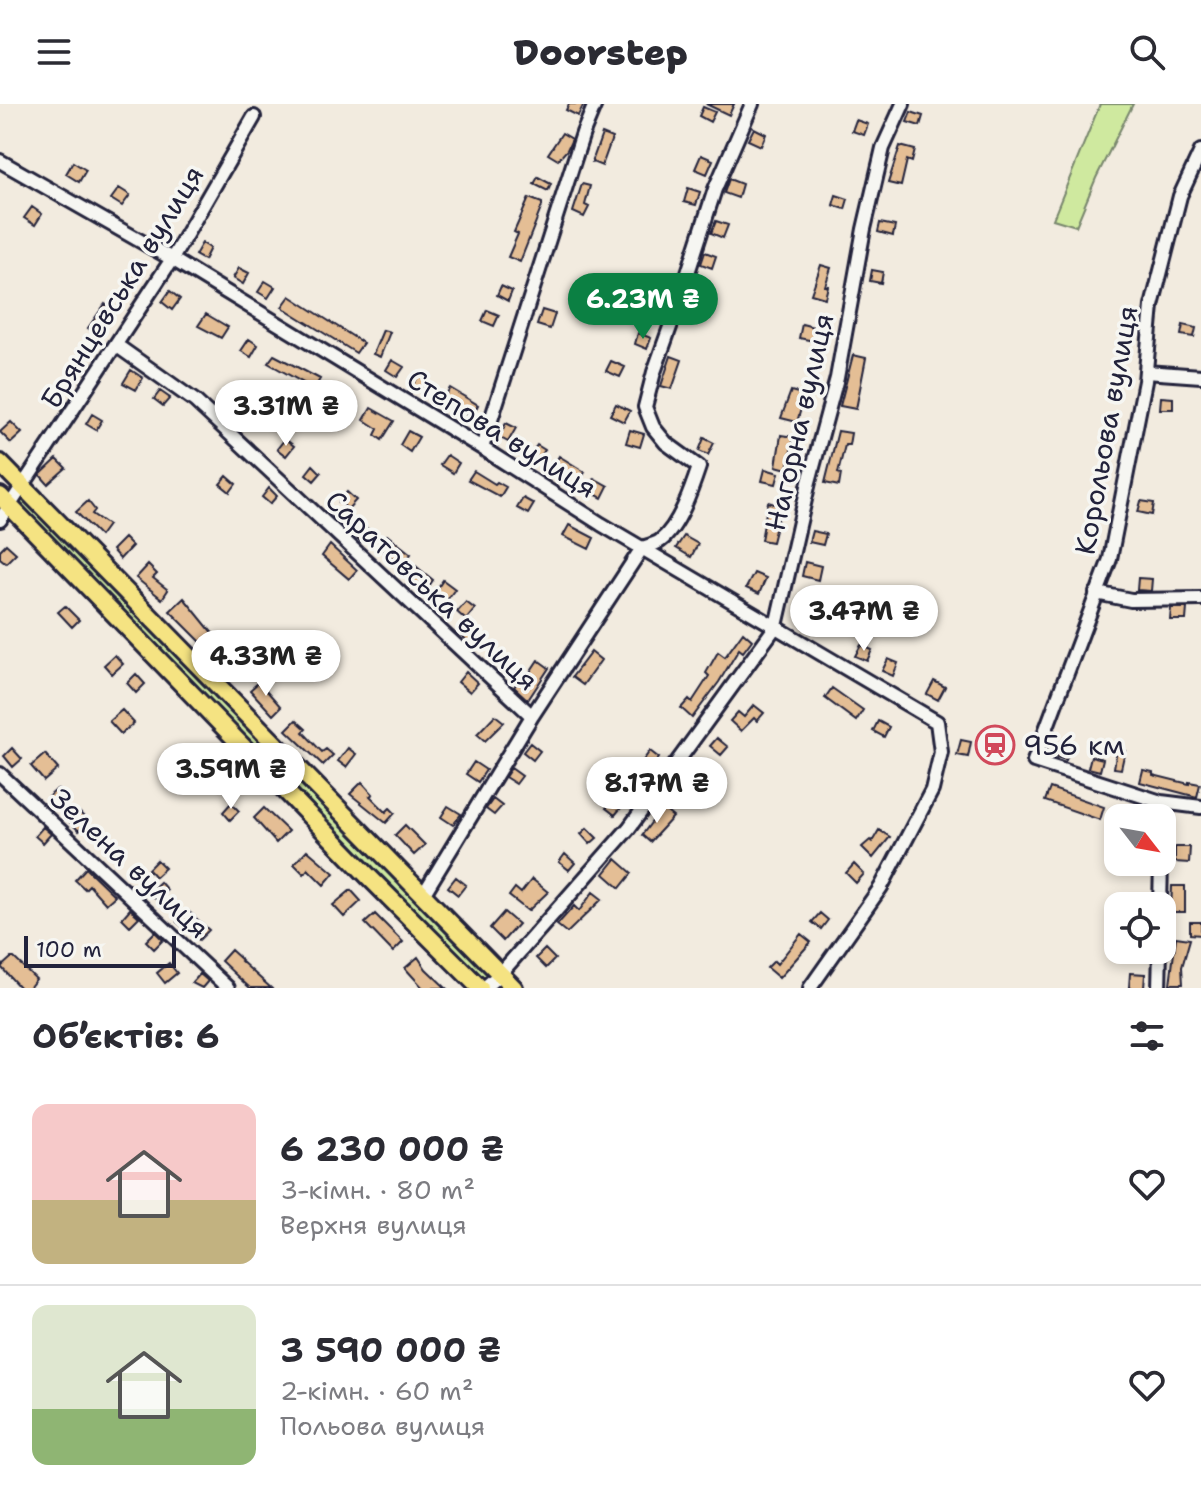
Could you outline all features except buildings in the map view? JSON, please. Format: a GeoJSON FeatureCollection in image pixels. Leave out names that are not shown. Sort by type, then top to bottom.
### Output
{"type":"FeatureCollection","features":[{"type":"Feature","properties":{"kind":"main road"},"geometry":{"type":"LineString","coordinates":[[0,463],[514,988]]}},
{"type":"Feature","properties":{"kind":"main road"},"geometry":{"type":"LineString","coordinates":[[3,507],[482,988]]}},
{"type":"Feature","properties":{"kind":"street"},"geometry":{"type":"LineString","coordinates":[[482,448],[595,104]]}},
{"type":"Feature","properties":{"kind":"street"},"geometry":{"type":"LineString","coordinates":[[423,895],[532,716],[642,548],[661,540],[685,503],[699,467],[666,443],[653,427],[645,407],[715,189],[752,104]]}},
{"type":"Feature","properties":{"kind":"street","name":"Нагорна вулиця"},"geometry":{"type":"LineString","coordinates":[[482,988],[500,974],[629,828],[776,626],[837,378],[864,229],[883,148],[903,104]]}},
{"type":"Feature","properties":{"kind":"street","name":"Брянцевська вулиця"},"geometry":{"type":"LineString","coordinates":[[3,507],[23,486],[172,259],[254,117]]}},
{"type":"Feature","properties":{"kind":"street","name":"Корольова вулиця"},"geometry":{"type":"LineString","coordinates":[[1161,802],[1034,761],[1110,559],[1146,372],[1156,292],[1180,196],[1201,151]]}},
{"type":"Feature","properties":{"kind":"street","name":"Степова вулиця"},"geometry":{"type":"LineString","coordinates":[[0,161],[172,259],[642,548],[937,722],[941,752],[932,790],[881,887],[810,988]]}},
{"type":"Feature","properties":{"kind":"street","name":"Саратовська вулиця"},"geometry":{"type":"LineString","coordinates":[[116,345],[195,401],[532,716]]}},
{"type":"Feature","properties":{"kind":"street"},"geometry":{"type":"LineString","coordinates":[[1146,372],[1201,376]]}},
{"type":"Feature","properties":{"kind":"street"},"geometry":{"type":"LineString","coordinates":[[1096,593],[1131,600],[1201,599]]}},
{"type":"Feature","properties":{"kind":"street","name":"Зелена вулиця"},"geometry":{"type":"LineString","coordinates":[[0,774],[228,988]]}},
{"type":"Feature","properties":{"kind":"street"},"geometry":{"type":"LineString","coordinates":[[1161,802],[1201,807]]}},
{"type":"Feature","properties":{"kind":"street"},"geometry":{"type":"LineString","coordinates":[[1159,988],[1160,964]]}},
{"type":"Feature","properties":{"kind":"green space"},"geometry":{"type":"Polygon","coordinates":[[[1100,104],[1133,104],[1076,226],[1053,219],[1100,104]]]}},
{"type":"Feature","properties":{"kind":"green space"},"geometry":{"type":"Polygon","coordinates":[[[25,498],[488,971],[487,976],[479,979],[19,508],[19,503],[25,498]]]}},
{"type":"Feature","properties":{"kind":"place","name":"956 км"},"geometry":{"type":"Point","coordinates":[995,745]}}]}
